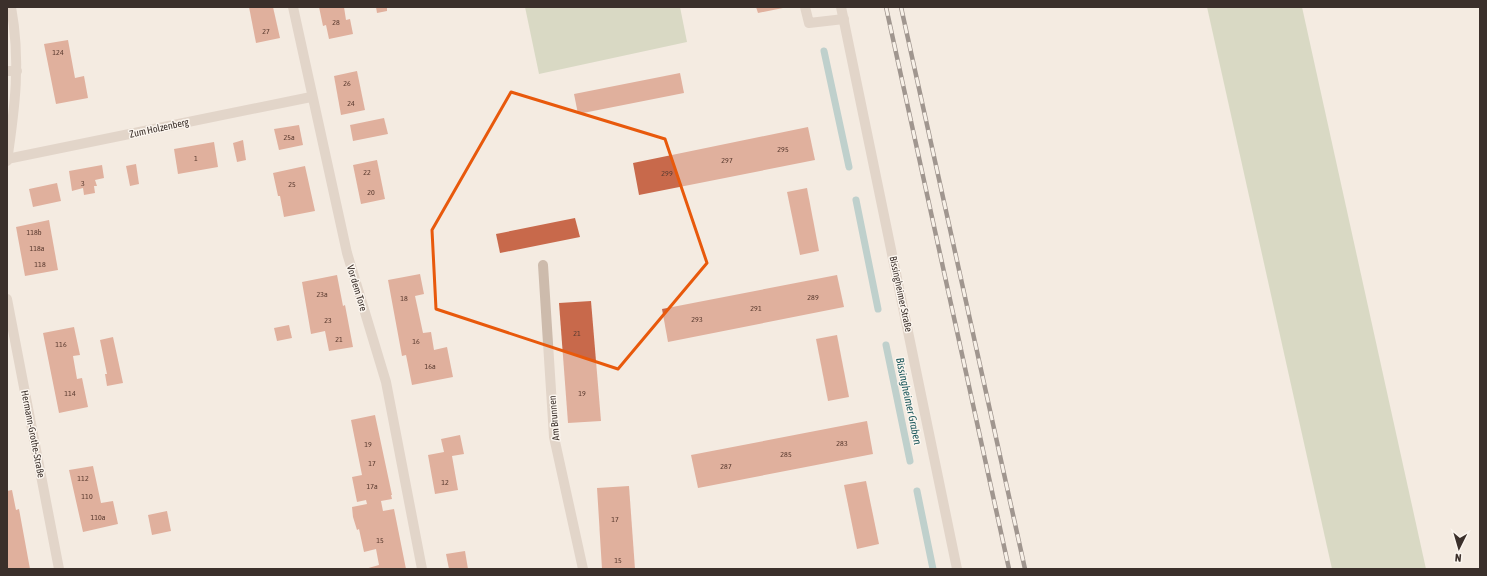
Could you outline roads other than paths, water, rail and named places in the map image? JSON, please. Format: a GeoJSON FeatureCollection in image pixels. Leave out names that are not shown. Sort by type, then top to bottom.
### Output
{"type":"FeatureCollection","features":[{"type":"Feature","properties":{"kind":"street"},"geometry":{"type":"LineString","coordinates":[[7,160],[14,114],[12,71],[14,22],[11,7]]}},
{"type":"Feature","properties":{"kind":"street","name":"Vor dem Tore"},"geometry":{"type":"LineString","coordinates":[[293,7],[347,253],[386,382],[422,569]]}},
{"type":"Feature","properties":{"kind":"street"},"geometry":{"type":"LineString","coordinates":[[805,7],[809,23],[844,19]]}},
{"type":"Feature","properties":{"kind":"street","name":"Bissingheimer Straße"},"geometry":{"type":"LineString","coordinates":[[841,7],[957,569]]}},
{"type":"Feature","properties":{"kind":"street","name":"Zum Holzenberg"},"geometry":{"type":"LineString","coordinates":[[7,160],[312,97]]}},
{"type":"Feature","properties":{"kind":"street","name":"Am Brunnen"},"geometry":{"type":"LineString","coordinates":[[542,265],[554,437],[583,569]]}},
{"type":"Feature","properties":{"kind":"street","name":"Hermann-Grothe-Straße"},"geometry":{"type":"LineString","coordinates":[[7,299],[59,569]]}},
{"type":"Feature","properties":{"kind":"waterway","name":"Bissingheimer Graben"},"geometry":{"type":"LineString","coordinates":[[824,51],[849,167]]}},
{"type":"Feature","properties":{"kind":"waterway","name":"Bissingheimer Graben"},"geometry":{"type":"LineString","coordinates":[[856,200],[878,309]]}},
{"type":"Feature","properties":{"kind":"waterway","name":"Bissingheimer Graben"},"geometry":{"type":"LineString","coordinates":[[886,345],[910,461]]}},
{"type":"Feature","properties":{"kind":"waterway","name":"Bissingheimer Graben"},"geometry":{"type":"LineString","coordinates":[[917,491],[933,569]]}},
{"type":"Feature","properties":{"kind":"railway"},"geometry":{"type":"LineString","coordinates":[[886,7],[1009,569]]}},
{"type":"Feature","properties":{"kind":"railway"},"geometry":{"type":"LineString","coordinates":[[901,7],[1025,569]]}}]}
